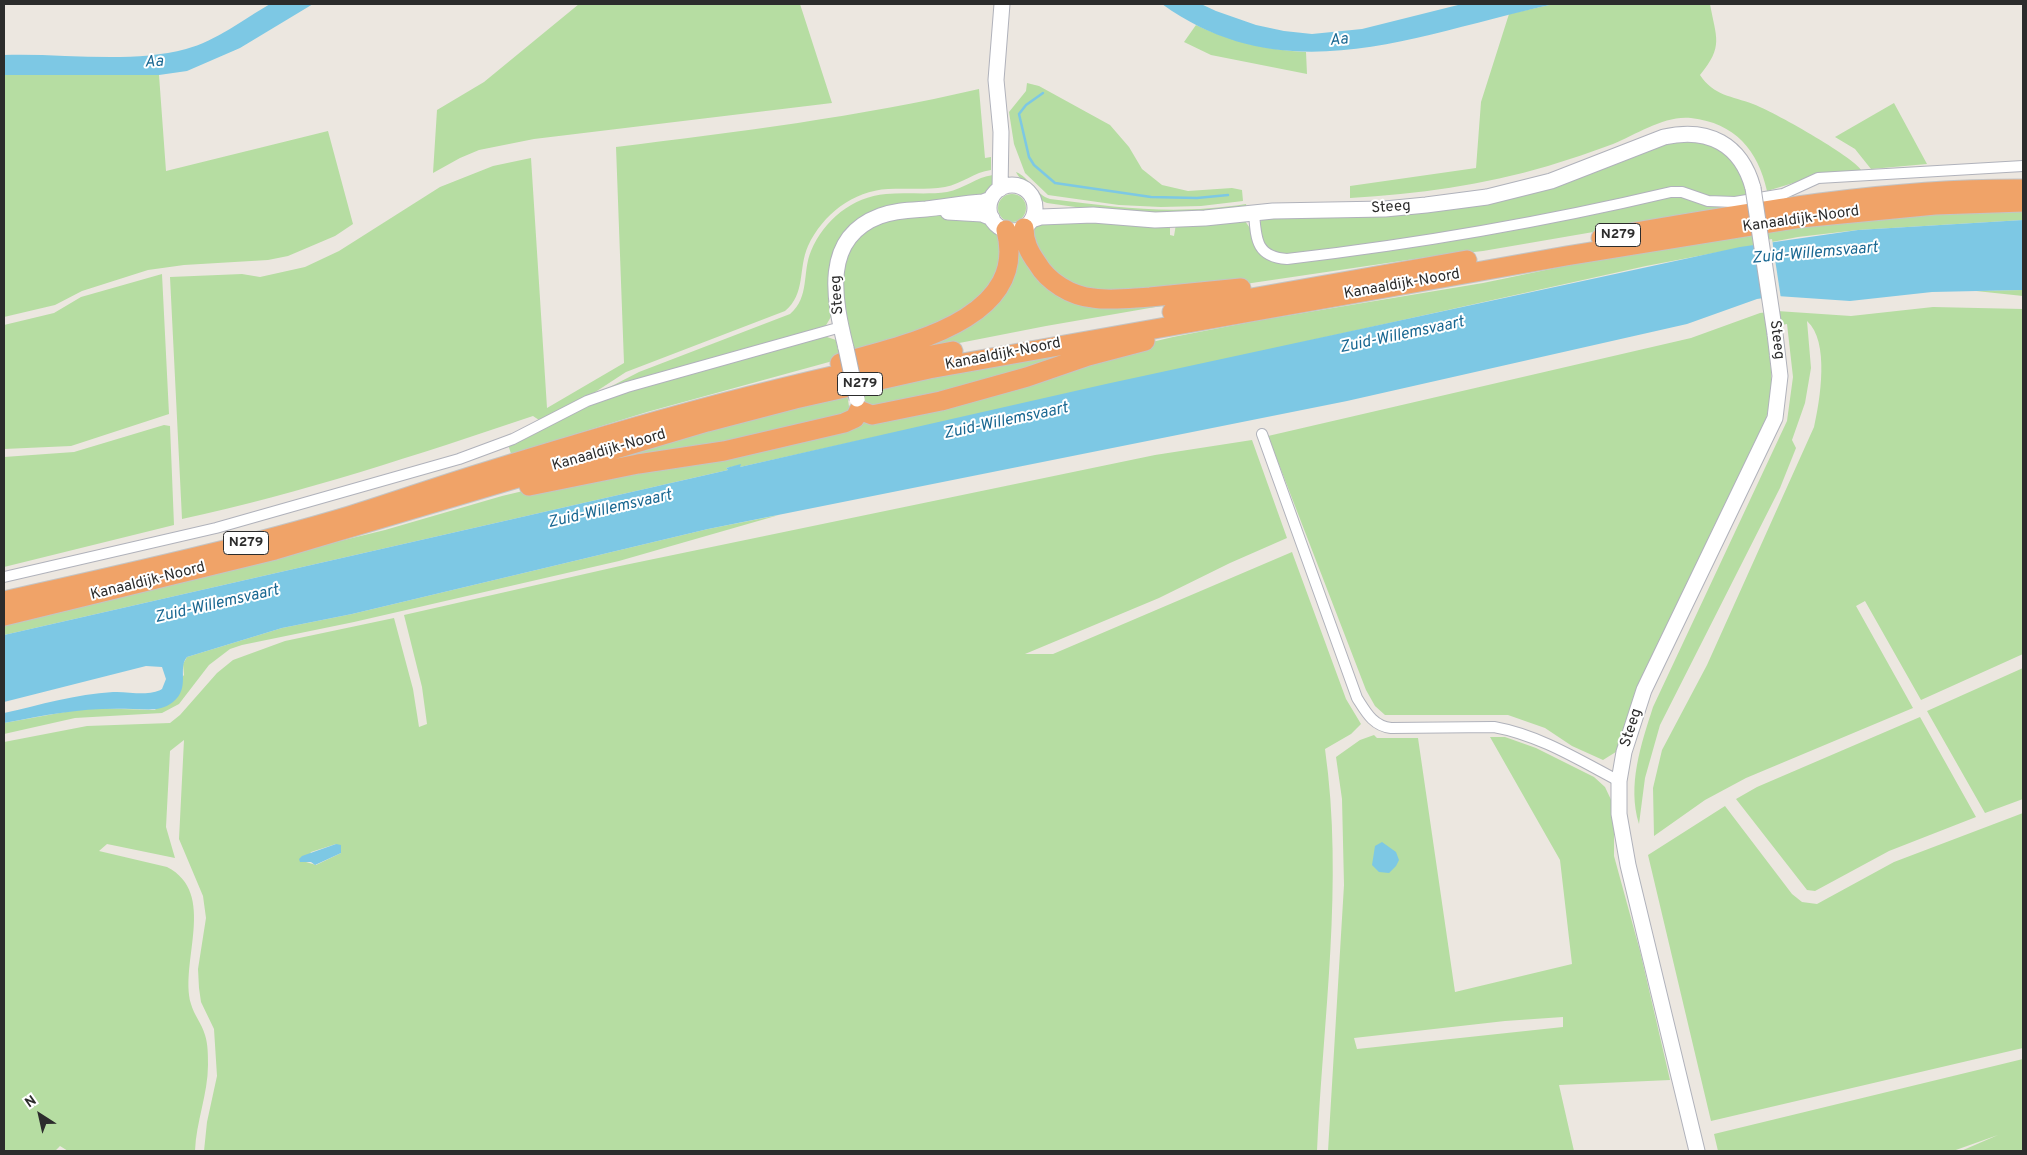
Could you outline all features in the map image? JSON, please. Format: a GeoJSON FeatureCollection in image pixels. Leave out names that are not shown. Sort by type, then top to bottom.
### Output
{"type":"FeatureCollection","features":[{"type":"Feature","properties":{"kind":"highway","name":"Kanaaldijk-Noord"},"geometry":{"type":"LineString","coordinates":[[4,601],[186,560],[338,518],[589,441],[736,400],[923,356],[1317,286],[1798,205],[1913,192],[2023,189]]}},
{"type":"Feature","properties":{"kind":"highway","name":"Kanaaldijk-Noord"},"geometry":{"type":"LineString","coordinates":[[4,616],[266,552],[602,452],[795,399],[987,358],[1280,306],[1800,218],[1935,205],[2023,202]]}},
{"type":"Feature","properties":{"kind":"highway","name":"N279"},"geometry":{"type":"LineString","coordinates":[[1021,226],[1028,248],[1049,278],[1075,293],[1093,298],[1126,299],[1286,283],[1317,286]]}},
{"type":"Feature","properties":{"kind":"highway","name":"N279"},"geometry":{"type":"LineString","coordinates":[[736,400],[762,386],[880,351],[945,329],[968,318],[988,301],[1003,278],[1021,226]]}},
{"type":"Feature","properties":{"kind":"highway","name":"N279"},"geometry":{"type":"LineString","coordinates":[[858,404],[867,415],[880,414],[956,397],[1028,377],[1130,344],[1234,322],[1280,306]]}},
{"type":"Feature","properties":{"kind":"highway","name":"N279"},"geometry":{"type":"LineString","coordinates":[[449,499],[519,488],[638,464],[724,451],[844,423],[855,418],[858,404]]}},
{"type":"Feature","properties":{"kind":"street"},"geometry":{"type":"LineString","coordinates":[[996,194],[1009,186],[1018,186],[1028,192],[1034,201],[1035,211],[1021,226],[998,226],[992,218],[989,209],[996,194],[1000,132],[996,80],[1002,4]]}},
{"type":"Feature","properties":{"kind":"street"},"geometry":{"type":"LineString","coordinates":[[1000,132],[1008,148],[1018,186]]}},
{"type":"Feature","properties":{"kind":"street","name":"Steeg"},"geometry":{"type":"LineString","coordinates":[[1021,226],[1041,217],[1093,215],[1155,220],[1205,218],[1254,213],[1385,209],[1486,197],[1551,180],[1664,137],[1682,133],[1709,136],[1740,157],[1749,173],[1753,188],[1775,334],[1780,376],[1775,418],[1644,690],[1624,752],[1619,781],[1619,814],[1628,865],[1697,1151]]}},
{"type":"Feature","properties":{"kind":"street","name":"Kanaaldijk-Noord"},"geometry":{"type":"LineString","coordinates":[[1254,213],[1256,234],[1261,249],[1273,258],[1287,259],[1383,248],[1470,234],[1572,215],[1671,192],[1682,192],[1708,201],[1735,202],[1783,194],[1818,178],[2023,166]]}},
{"type":"Feature","properties":{"kind":"street","name":"Steeg"},"geometry":{"type":"LineString","coordinates":[[858,404],[841,327],[835,282],[837,263],[848,239],[870,220],[882,215],[927,209],[996,194]]}},
{"type":"Feature","properties":{"kind":"street","name":"Steeg"},"geometry":{"type":"LineString","coordinates":[[1034,201],[1044,206],[1072,209],[1093,215]]}},
{"type":"Feature","properties":{"kind":"street","name":"Steeg"},"geometry":{"type":"LineString","coordinates":[[927,209],[982,214],[992,218]]}},
{"type":"Feature","properties":{"kind":"street"},"geometry":{"type":"LineString","coordinates":[[4,577],[216,528],[431,467],[514,439],[587,401],[627,387],[841,327]]}},
{"type":"Feature","properties":{"kind":"street"},"geometry":{"type":"LineString","coordinates":[[1262,434],[1357,698],[1371,718],[1383,727],[1391,728],[1494,727],[1510,730],[1545,742],[1619,781]]}},
{"type":"Feature","properties":{"kind":"green space"},"geometry":{"type":"Polygon","coordinates":[[[579,4],[800,4],[832,103],[534,139],[479,150],[433,173],[437,110],[484,82],[579,4]]]}},
{"type":"Feature","properties":{"kind":"green space"},"geometry":{"type":"Polygon","coordinates":[[[1554,4],[1710,4],[1716,41],[1713,56],[1700,75],[1705,82],[1717,91],[1763,108],[1793,124],[1844,155],[1862,171],[1826,173],[1767,191],[1758,163],[1751,151],[1732,132],[1707,121],[1681,118],[1661,122],[1597,150],[1524,173],[1450,188],[1350,198],[1350,186],[1476,168],[1481,102],[1509,14],[1554,4]]]}},
{"type":"Feature","properties":{"kind":"green space"},"geometry":{"type":"Polygon","coordinates":[[[1196,25],[1250,44],[1306,52],[1307,74],[1211,55],[1184,42],[1196,25]]]}},
{"type":"Feature","properties":{"kind":"green space"},"geometry":{"type":"Polygon","coordinates":[[[4,75],[159,75],[166,171],[328,131],[353,224],[335,236],[288,256],[268,260],[184,265],[148,270],[82,291],[55,305],[4,317],[4,75]]]}},
{"type":"Feature","properties":{"kind":"green space"},"geometry":{"type":"Polygon","coordinates":[[[1027,83],[1039,86],[1110,125],[1129,147],[1142,169],[1162,185],[1188,191],[1232,188],[1242,190],[1243,201],[1201,206],[1161,207],[1119,205],[1048,195],[1025,173],[1014,144],[1009,112],[1026,91],[1027,83]]]}},
{"type":"Feature","properties":{"kind":"green space"},"geometry":{"type":"Polygon","coordinates":[[[979,89],[985,158],[991,157],[991,170],[945,187],[875,191],[851,199],[840,206],[814,234],[805,254],[796,297],[785,311],[626,372],[580,402],[542,422],[533,416],[403,459],[315,485],[182,519],[170,277],[242,274],[260,277],[305,267],[339,251],[440,187],[493,166],[531,158],[547,408],[624,363],[616,147],[843,116],[979,89]]]}},
{"type":"Feature","properties":{"kind":"green space"},"geometry":{"type":"Polygon","coordinates":[[[1894,103],[1927,164],[1871,169],[1855,149],[1835,137],[1894,103]]]}},
{"type":"Feature","properties":{"kind":"green space"},"geometry":{"type":"Polygon","coordinates":[[[1695,139],[1724,153],[1731,159],[1741,174],[1747,197],[1731,199],[1701,195],[1630,199],[1407,241],[1278,255],[1263,245],[1259,224],[1263,218],[1427,208],[1667,141],[1695,139]]]}},
{"type":"Feature","properties":{"kind":"green space"},"geometry":{"type":"Polygon","coordinates":[[[1016,172],[1021,174],[1041,194],[1050,199],[1148,209],[1196,209],[1246,204],[1247,209],[1205,215],[1104,211],[1047,203],[1039,198],[1021,180],[1016,172]]]}},
{"type":"Feature","properties":{"kind":"green space"},"geometry":{"type":"Polygon","coordinates":[[[993,175],[997,184],[989,193],[852,225],[832,315],[825,327],[606,389],[639,372],[790,314],[800,300],[808,259],[823,229],[831,220],[851,205],[874,196],[886,194],[947,192],[993,175]]]}},
{"type":"Feature","properties":{"kind":"green space"},"geometry":{"type":"Polygon","coordinates":[[[1012,194],[1022,198],[1026,208],[1022,218],[1012,222],[1002,218],[998,208],[1002,198],[1012,194]]]}},
{"type":"Feature","properties":{"kind":"green space"},"geometry":{"type":"Polygon","coordinates":[[[1677,196],[1727,206],[1727,209],[1483,251],[1428,257],[1245,284],[1126,296],[1065,285],[1029,242],[1033,226],[1044,221],[1167,224],[1170,227],[1170,235],[1174,236],[1176,224],[1245,221],[1273,261],[1677,196]]]}},
{"type":"Feature","properties":{"kind":"green space"},"geometry":{"type":"Polygon","coordinates":[[[2023,209],[2023,220],[1858,230],[1798,237],[1646,266],[740,467],[740,465],[726,468],[728,470],[4,635],[4,623],[385,530],[502,496],[1173,337],[1261,320],[1483,283],[1594,260],[1857,216],[2023,209]]]}},
{"type":"Feature","properties":{"kind":"green space"},"geometry":{"type":"Polygon","coordinates":[[[923,215],[979,217],[991,225],[998,235],[1005,261],[974,309],[854,355],[841,281],[848,252],[858,237],[885,220],[923,215]]]}},
{"type":"Feature","properties":{"kind":"green space"},"geometry":{"type":"Polygon","coordinates":[[[1013,235],[1060,289],[1242,292],[1046,326],[842,366],[978,315],[1013,235]]]}},
{"type":"Feature","properties":{"kind":"green space"},"geometry":{"type":"Polygon","coordinates":[[[162,274],[169,414],[71,446],[4,449],[4,325],[54,313],[81,297],[162,274]]]}},
{"type":"Feature","properties":{"kind":"green space"},"geometry":{"type":"Polygon","coordinates":[[[2023,290],[2023,296],[1976,291],[2023,290]]]}},
{"type":"Feature","properties":{"kind":"green space"},"geometry":{"type":"Polygon","coordinates":[[[1933,307],[2023,309],[2023,654],[1921,700],[1865,601],[1856,606],[1913,708],[1746,778],[1705,800],[1654,836],[1653,788],[1662,750],[1707,665],[1814,427],[1819,402],[1821,356],[1819,342],[1814,330],[1807,321],[1811,368],[1805,403],[1792,440],[1796,448],[1780,488],[1660,725],[1645,778],[1639,824],[1634,795],[1635,780],[1640,750],[1653,707],[1787,421],[1793,377],[1787,324],[1766,328],[1770,357],[1771,394],[1761,435],[1619,750],[1603,760],[1572,746],[1545,728],[1508,715],[1385,715],[1375,706],[1366,690],[1268,436],[1691,338],[1760,313],[1777,311],[1851,316],[1933,307]]]}},
{"type":"Feature","properties":{"kind":"green space"},"geometry":{"type":"Polygon","coordinates":[[[1150,335],[900,407],[866,405],[862,389],[1150,335]]]}},
{"type":"Feature","properties":{"kind":"green space"},"geometry":{"type":"Polygon","coordinates":[[[824,336],[836,340],[840,359],[647,412],[511,454],[508,444],[609,397],[824,336]]]}},
{"type":"Feature","properties":{"kind":"green space"},"geometry":{"type":"Polygon","coordinates":[[[847,393],[850,413],[723,448],[568,468],[847,393]]]}},
{"type":"Feature","properties":{"kind":"green space"},"geometry":{"type":"Polygon","coordinates":[[[164,425],[170,426],[174,525],[4,567],[4,457],[74,452],[164,425]]]}},
{"type":"Feature","properties":{"kind":"green space"},"geometry":{"type":"Polygon","coordinates":[[[1252,440],[1287,538],[1230,563],[1159,598],[1025,654],[1053,654],[1292,552],[1346,699],[1361,724],[1351,734],[1325,749],[1333,850],[1330,950],[1317,1151],[204,1151],[207,1122],[217,1076],[214,1029],[201,1002],[199,988],[198,969],[206,918],[203,896],[179,839],[184,740],[170,751],[166,827],[175,858],[107,844],[99,851],[167,867],[182,879],[191,893],[194,911],[194,930],[189,969],[189,987],[192,1008],[206,1039],[208,1058],[206,1087],[197,1129],[195,1151],[68,1151],[60,1146],[55,1151],[4,1151],[4,742],[87,726],[170,723],[180,715],[217,673],[233,660],[285,641],[394,618],[413,689],[419,727],[427,724],[422,687],[404,615],[620,566],[1155,455],[1252,440]],[[336,844],[311,852],[306,862],[316,865],[341,853],[336,844]]]}},
{"type":"Feature","properties":{"kind":"green space"},"geometry":{"type":"Polygon","coordinates":[[[779,515],[619,561],[354,622],[242,645],[230,649],[209,665],[179,704],[162,713],[75,718],[4,734],[4,723],[87,708],[155,710],[184,675],[183,664],[187,657],[282,628],[352,614],[708,529],[779,515]]]}},
{"type":"Feature","properties":{"kind":"green space"},"geometry":{"type":"Polygon","coordinates":[[[2023,668],[2023,799],[1985,813],[1927,711],[2023,668]]]}},
{"type":"Feature","properties":{"kind":"green space"},"geometry":{"type":"Polygon","coordinates":[[[1920,717],[1976,817],[1889,851],[1815,891],[1807,890],[1736,799],[1757,787],[1920,717]]]}},
{"type":"Feature","properties":{"kind":"green space"},"geometry":{"type":"Polygon","coordinates":[[[1374,735],[1377,738],[1418,738],[1455,992],[1572,964],[1560,860],[1490,737],[1505,737],[1536,748],[1594,777],[1605,787],[1614,806],[1614,856],[1640,951],[1670,1080],[1559,1085],[1574,1151],[1328,1151],[1344,885],[1342,799],[1336,757],[1360,740],[1374,735]],[[1563,1017],[1505,1021],[1354,1038],[1357,1049],[1563,1027],[1563,1017]]]}},
{"type":"Feature","properties":{"kind":"green space"},"geometry":{"type":"Polygon","coordinates":[[[1725,806],[1792,894],[1802,902],[1817,904],[1894,862],[2023,813],[2023,1048],[1711,1121],[1648,855],[1725,806]]]}},
{"type":"Feature","properties":{"kind":"green space"},"geometry":{"type":"Polygon","coordinates":[[[2023,1059],[2023,1151],[1961,1151],[1998,1135],[1953,1151],[1718,1151],[1714,1134],[2023,1059]]]}},
{"type":"Feature","properties":{"kind":"water","name":"Aa"},"geometry":{"type":"Polygon","coordinates":[[[270,4],[313,4],[240,48],[187,71],[159,75],[4,75],[4,55],[119,57],[142,56],[186,49],[208,41],[270,4]]]}},
{"type":"Feature","properties":{"kind":"water","name":"Aa"},"geometry":{"type":"Polygon","coordinates":[[[1162,4],[1201,4],[1256,25],[1312,34],[1362,29],[1462,4],[1554,4],[1404,41],[1355,49],[1306,52],[1257,46],[1209,31],[1162,4]]]}},
{"type":"Feature","properties":{"kind":"water","name":"Zuid-Willemsvaart"},"geometry":{"type":"Polygon","coordinates":[[[2023,220],[2023,290],[1932,292],[1850,301],[1777,296],[1757,299],[1687,324],[1347,401],[708,529],[352,614],[282,628],[187,657],[183,667],[181,691],[173,702],[164,707],[154,709],[83,710],[4,723],[4,713],[85,695],[113,692],[151,693],[162,689],[166,679],[162,667],[146,666],[4,702],[4,635],[728,470],[726,468],[741,464],[740,467],[1106,384],[1740,247],[1858,230],[2023,220]]]}},
{"type":"Feature","properties":{"kind":"water"},"geometry":{"type":"Polygon","coordinates":[[[1382,842],[1396,852],[1399,860],[1389,873],[1379,872],[1372,865],[1375,846],[1382,842]]]}},
{"type":"Feature","properties":{"kind":"water"},"geometry":{"type":"Polygon","coordinates":[[[336,844],[341,845],[341,853],[315,865],[311,862],[300,862],[299,859],[302,856],[336,844]]]}},
{"type":"Feature","properties":{"kind":"pier"},"geometry":{"type":"Polygon","coordinates":[[[1772,239],[1781,299],[1777,298],[1754,242],[1772,239]]]}},
{"type":"Feature","properties":{"kind":"waterway"},"geometry":{"type":"LineString","coordinates":[[1043,93],[1026,105],[1019,114],[1029,157],[1034,165],[1055,183],[1151,197],[1197,198],[1228,195]]}}]}
